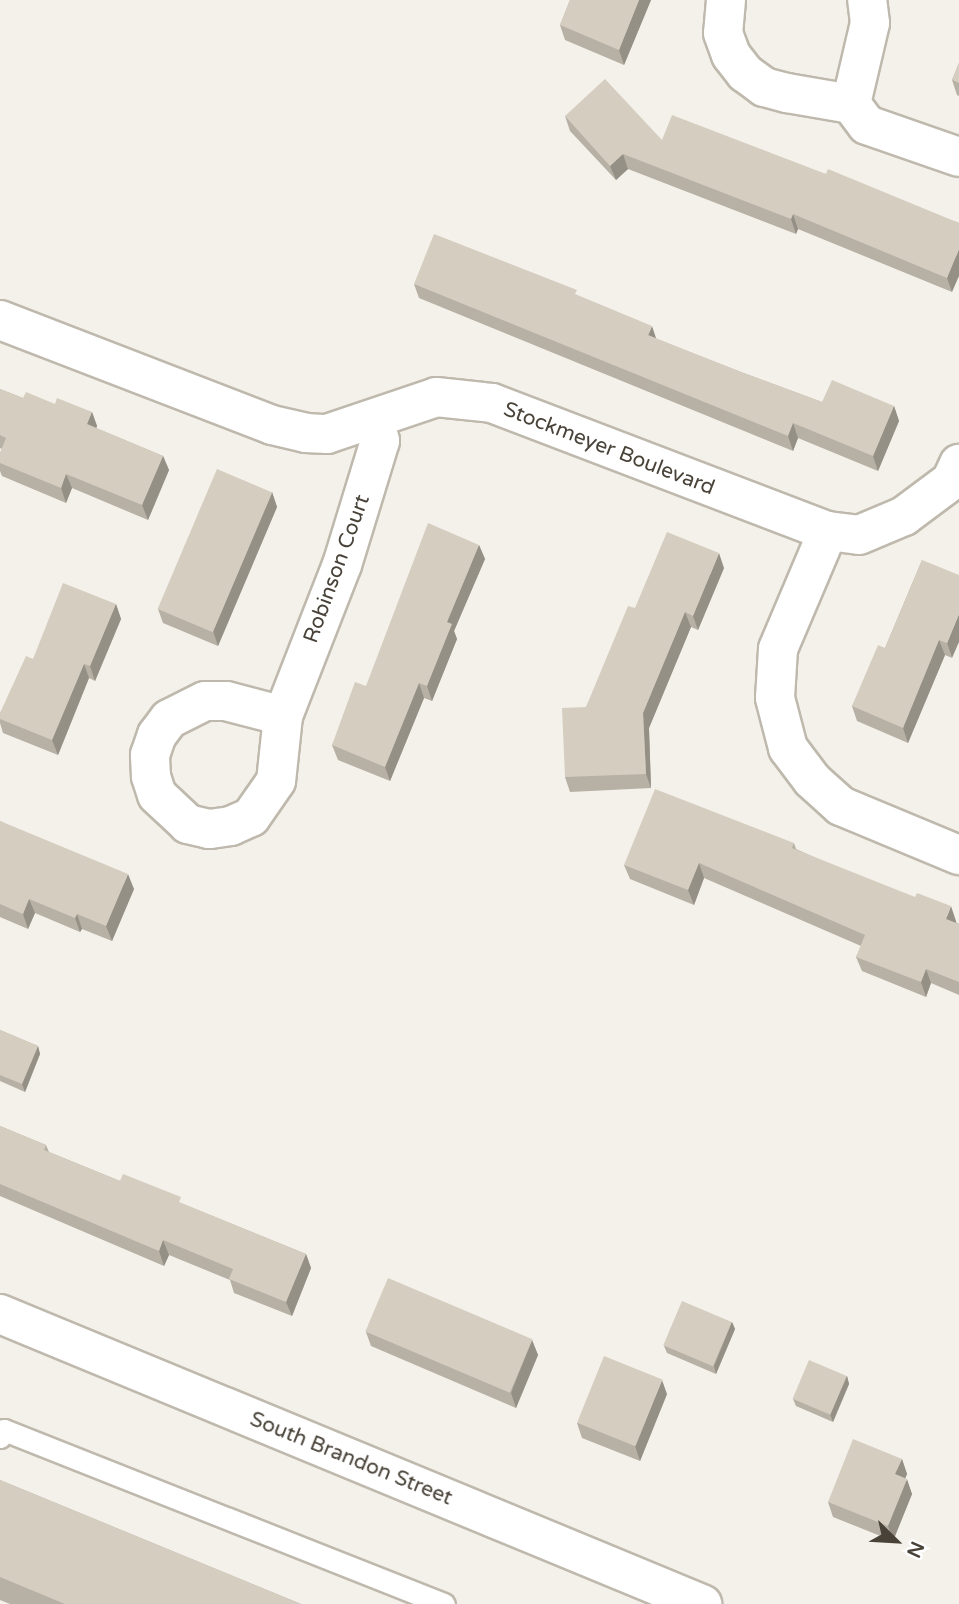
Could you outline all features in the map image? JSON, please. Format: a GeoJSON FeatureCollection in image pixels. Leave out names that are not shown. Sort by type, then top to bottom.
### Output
{"type":"FeatureCollection","features":[{"type":"Feature","properties":{"kind":"street"},"geometry":{"type":"LineString","coordinates":[[726,0],[723,33],[731,55],[745,73],[764,87],[851,104],[867,125],[959,157]]}},
{"type":"Feature","properties":{"kind":"street"},"geometry":{"type":"LineString","coordinates":[[851,104],[870,23],[867,0]]}},
{"type":"Feature","properties":{"kind":"street","name":"Stockmeyer Boulevard"},"geometry":{"type":"LineString","coordinates":[[0,320],[272,425],[327,433],[436,397],[492,403],[828,531],[859,535],[904,516],[951,481],[959,464]]}},
{"type":"Feature","properties":{"kind":"street","name":"Robinson Court"},"geometry":{"type":"LineString","coordinates":[[283,716],[346,552],[380,441],[374,419]]}},
{"type":"Feature","properties":{"kind":"street"},"geometry":{"type":"LineString","coordinates":[[828,531],[778,649],[775,698],[788,748],[811,780],[841,806],[959,855]]}},
{"type":"Feature","properties":{"kind":"street","name":"South Brandon Street"},"geometry":{"type":"LineString","coordinates":[[0,1314],[702,1604]]}},
{"type":"Feature","properties":{"kind":"lane"},"geometry":{"type":"LineString","coordinates":[[0,1437],[4,1430],[444,1604]]}},
{"type":"Feature","properties":{"kind":"building"},"geometry":{"type":"Polygon","coordinates":[[[570,0],[639,0],[619,50],[560,25],[570,0]]]}},
{"type":"Feature","properties":{"kind":"building"},"geometry":{"type":"Polygon","coordinates":[[[959,63],[959,83],[952,80],[959,63]]]}},
{"type":"Feature","properties":{"kind":"building"},"geometry":{"type":"Polygon","coordinates":[[[605,79],[662,140],[672,115],[826,174],[828,169],[959,223],[959,249],[947,278],[793,214],[791,219],[623,154],[610,166],[565,116],[605,79]]]}},
{"type":"Feature","properties":{"kind":"building"},"geometry":{"type":"Polygon","coordinates":[[[434,234],[577,290],[575,294],[652,326],[648,335],[741,372],[822,402],[832,380],[894,406],[873,456],[793,423],[788,436],[414,284],[434,234]]]}},
{"type":"Feature","properties":{"kind":"building"},"geometry":{"type":"Polygon","coordinates":[[[0,389],[23,398],[26,392],[55,404],[57,398],[92,412],[87,424],[163,456],[142,505],[66,474],[61,488],[0,463],[0,453],[6,438],[0,435],[0,389]]]}},
{"type":"Feature","properties":{"kind":"building"},"geometry":{"type":"Polygon","coordinates":[[[217,469],[272,492],[213,632],[158,609],[217,469]]]}},
{"type":"Feature","properties":{"kind":"building"},"geometry":{"type":"Polygon","coordinates":[[[428,523],[479,545],[447,622],[452,624],[427,686],[419,683],[385,767],[332,745],[355,682],[366,686],[428,523]]]}},
{"type":"Feature","properties":{"kind":"building"},"geometry":{"type":"Polygon","coordinates":[[[667,532],[719,553],[693,616],[685,612],[643,713],[646,774],[565,777],[562,708],[586,707],[628,606],[635,608],[667,532]]]}},
{"type":"Feature","properties":{"kind":"building"},"geometry":{"type":"Polygon","coordinates":[[[922,560],[959,575],[959,614],[947,643],[939,640],[903,728],[852,706],[878,645],[885,648],[922,560]]]}},
{"type":"Feature","properties":{"kind":"building"},"geometry":{"type":"Polygon","coordinates":[[[63,583],[116,604],[90,666],[84,664],[52,740],[0,719],[0,713],[26,656],[33,659],[63,583]]]}},
{"type":"Feature","properties":{"kind":"building"},"geometry":{"type":"Polygon","coordinates":[[[655,789],[794,843],[792,848],[915,897],[917,893],[951,906],[946,919],[959,924],[959,982],[926,969],[921,982],[856,957],[865,935],[699,863],[688,890],[624,865],[655,789]]]}},
{"type":"Feature","properties":{"kind":"building"},"geometry":{"type":"Polygon","coordinates":[[[0,821],[128,874],[106,926],[77,914],[75,918],[29,899],[23,914],[0,904],[0,821]]]}},
{"type":"Feature","properties":{"kind":"building"},"geometry":{"type":"Polygon","coordinates":[[[0,1030],[38,1046],[22,1084],[0,1075],[0,1030]]]}},
{"type":"Feature","properties":{"kind":"building"},"geometry":{"type":"Polygon","coordinates":[[[0,1126],[46,1145],[44,1150],[120,1181],[123,1174],[181,1197],[179,1202],[306,1254],[286,1302],[229,1279],[233,1269],[163,1240],[159,1251],[0,1184],[0,1126]]]}},
{"type":"Feature","properties":{"kind":"building"},"geometry":{"type":"Polygon","coordinates":[[[388,1278],[533,1339],[510,1393],[365,1331],[388,1278]]]}},
{"type":"Feature","properties":{"kind":"building"},"geometry":{"type":"Polygon","coordinates":[[[682,1301],[732,1322],[713,1366],[663,1345],[682,1301]]]}},
{"type":"Feature","properties":{"kind":"building"},"geometry":{"type":"Polygon","coordinates":[[[604,1356],[662,1380],[635,1446],[577,1423],[604,1356]]]}},
{"type":"Feature","properties":{"kind":"building"},"geometry":{"type":"Polygon","coordinates":[[[809,1360],[847,1376],[830,1415],[793,1399],[809,1360]]]}},
{"type":"Feature","properties":{"kind":"building"},"geometry":{"type":"Polygon","coordinates":[[[853,1439],[902,1459],[895,1474],[907,1479],[888,1526],[828,1502],[853,1439]]]}},
{"type":"Feature","properties":{"kind":"building"},"geometry":{"type":"Polygon","coordinates":[[[0,1480],[301,1604],[65,1604],[0,1577],[0,1480]]]}}]}
